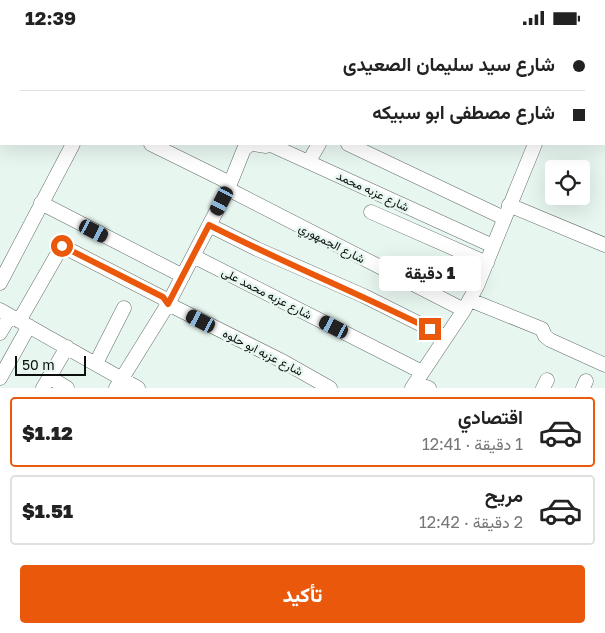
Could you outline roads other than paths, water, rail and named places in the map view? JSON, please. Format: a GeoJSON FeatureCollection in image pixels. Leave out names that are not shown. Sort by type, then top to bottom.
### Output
{"type":"FeatureCollection","features":[{"type":"Feature","properties":{"kind":"street"},"geometry":{"type":"LineString","coordinates":[[0,283],[72,145]]}},
{"type":"Feature","properties":{"kind":"street","name":"شارع الجمهوري"},"geometry":{"type":"LineString","coordinates":[[153,145],[229,186],[467,305],[542,329],[545,336],[550,340],[605,365]]}},
{"type":"Feature","properties":{"kind":"street","name":"شارع عزبه محمد"},"geometry":{"type":"LineString","coordinates":[[119,383],[168,304],[229,186],[244,149],[250,145]]}},
{"type":"Feature","properties":{"kind":"street","name":"شارع عزبه محمد"},"geometry":{"type":"LineString","coordinates":[[257,145],[266,147],[271,145],[309,161],[493,246]]}},
{"type":"Feature","properties":{"kind":"street"},"geometry":{"type":"LineString","coordinates":[[309,161],[318,145]]}},
{"type":"Feature","properties":{"kind":"street"},"geometry":{"type":"LineString","coordinates":[[350,145],[507,211],[605,245]]}},
{"type":"Feature","properties":{"kind":"street"},"geometry":{"type":"LineString","coordinates":[[416,381],[467,305],[487,263],[535,145]]}},
{"type":"Feature","properties":{"kind":"street"},"geometry":{"type":"LineString","coordinates":[[42,203],[183,276]]}},
{"type":"Feature","properties":{"kind":"street"},"geometry":{"type":"LineString","coordinates":[[371,212],[487,263]]}},
{"type":"Feature","properties":{"kind":"street"},"geometry":{"type":"LineString","coordinates":[[209,225],[256,249],[364,296],[446,337]]}},
{"type":"Feature","properties":{"kind":"street","name":"شارع عزبه ابو حلوه"},"geometry":{"type":"LineString","coordinates":[[14,318],[61,247],[163,297],[168,304],[284,362],[330,388]]}},
{"type":"Feature","properties":{"kind":"street","name":"شارع عزبه محمد على"},"geometry":{"type":"LineString","coordinates":[[193,256],[429,388]]}},
{"type":"Feature","properties":{"kind":"street"},"geometry":{"type":"LineString","coordinates":[[96,363],[124,308]]}},
{"type":"Feature","properties":{"kind":"street"},"geometry":{"type":"LineString","coordinates":[[0,333],[14,318]]}},
{"type":"Feature","properties":{"kind":"street"},"geometry":{"type":"LineString","coordinates":[[14,318],[96,363],[119,383],[138,388]]}},
{"type":"Feature","properties":{"kind":"street"},"geometry":{"type":"LineString","coordinates":[[0,378],[14,318]]}},
{"type":"Feature","properties":{"kind":"street"},"geometry":{"type":"LineString","coordinates":[[67,347],[46,383],[68,388]]}}]}
